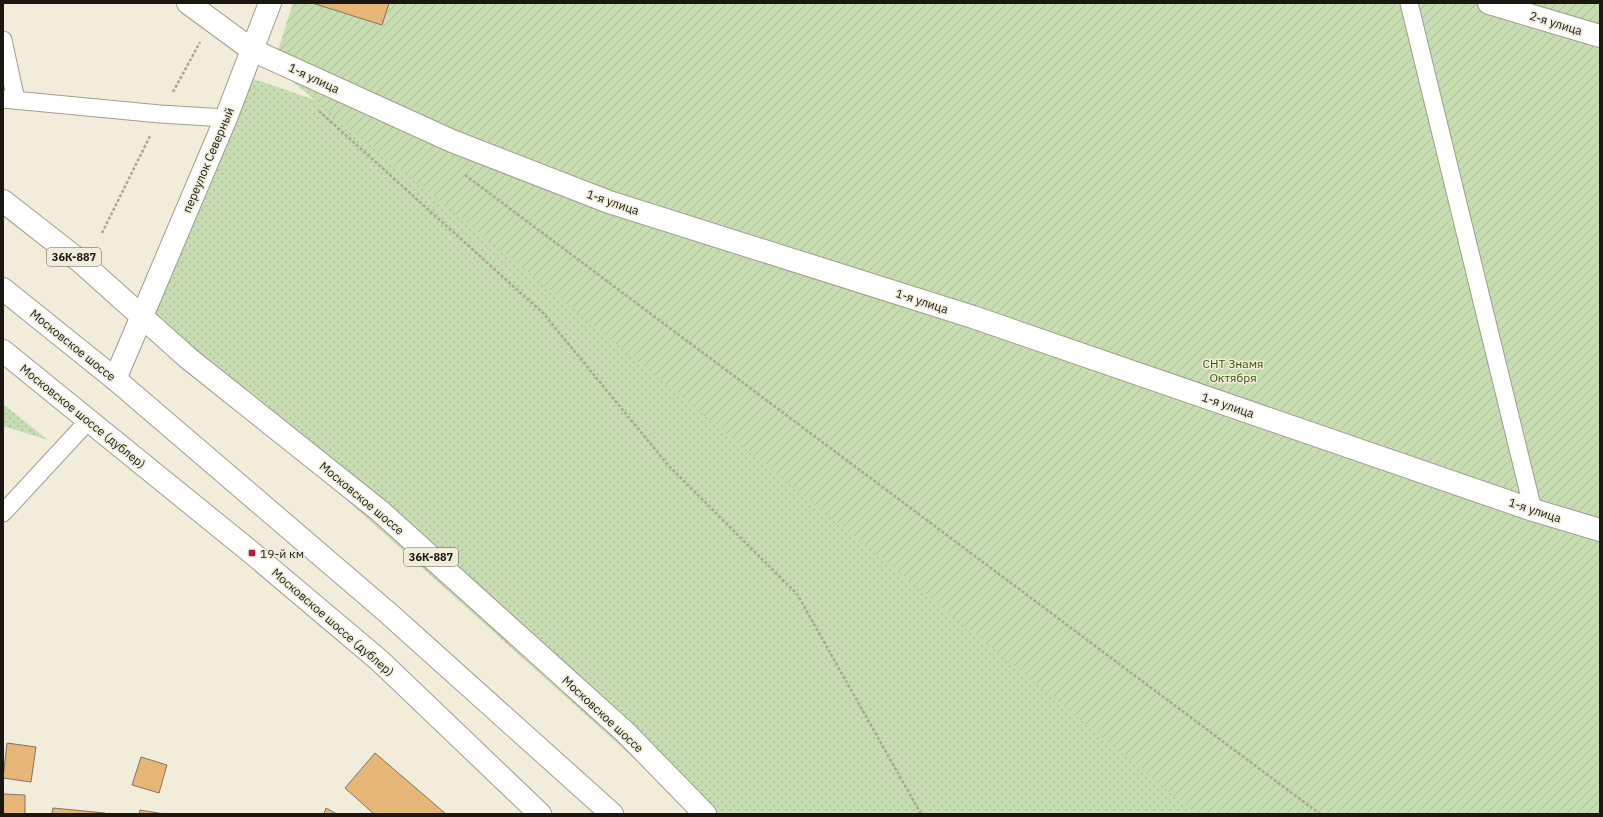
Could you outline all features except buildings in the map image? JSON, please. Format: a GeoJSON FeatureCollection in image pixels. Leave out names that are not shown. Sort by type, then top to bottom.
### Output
{"type":"FeatureCollection","features":[{"type":"Feature","properties":{"kind":"street","name":"1-я улица"},"geometry":{"type":"LineString","coordinates":[[188,3],[252,50],[452,141],[609,202],[973,317],[1533,510],[1600,530]]}},
{"type":"Feature","properties":{"kind":"street","name":"переулок Северный"},"geometry":{"type":"LineString","coordinates":[[115,379],[226,118],[270,3]]}},
{"type":"Feature","properties":{"kind":"street","name":"2-я улица"},"geometry":{"type":"LineString","coordinates":[[1489,3],[1600,36]]}},
{"type":"Feature","properties":{"kind":"street","name":"Московское шоссе"},"geometry":{"type":"LineString","coordinates":[[3,202],[81,262],[188,358],[380,511],[625,732],[705,814]]}},
{"type":"Feature","properties":{"kind":"street","name":"Московское шоссе"},"geometry":{"type":"LineString","coordinates":[[3,289],[115,379],[387,612],[612,814]]}},
{"type":"Feature","properties":{"kind":"street","name":"Московское шоссе (дублер)"},"geometry":{"type":"LineString","coordinates":[[3,351],[89,420],[380,661],[540,814]]}},
{"type":"Feature","properties":{"kind":"lane"},"geometry":{"type":"LineString","coordinates":[[1409,3],[1533,510]]}},
{"type":"Feature","properties":{"kind":"lane"},"geometry":{"type":"LineString","coordinates":[[3,40],[10,100],[160,114],[226,118]]}},
{"type":"Feature","properties":{"kind":"lane"},"geometry":{"type":"LineString","coordinates":[[3,513],[89,420]]}},
{"type":"Feature","properties":{"kind":"path"},"geometry":{"type":"LineString","coordinates":[[316,108],[543,313],[668,465],[797,594],[921,814]]}},
{"type":"Feature","properties":{"kind":"path"},"geometry":{"type":"LineString","coordinates":[[459,171],[1320,814]]}},
{"type":"Feature","properties":{"kind":"green space","name":"СНТ Знамя Октября"},"geometry":{"type":"Polygon","coordinates":[[[293,3],[1600,3],[1600,814],[1197,814],[273,66],[293,3]]]}},
{"type":"Feature","properties":{"kind":"green space"},"geometry":{"type":"Polygon","coordinates":[[[242,75],[677,223],[1508,814],[696,814],[142,316],[242,75]]]}},
{"type":"Feature","properties":{"kind":"green space"},"geometry":{"type":"Polygon","coordinates":[[[3,404],[48,440],[3,426],[3,404]]]}},
{"type":"Feature","properties":{"kind":"place","name":"19-й км"},"geometry":{"type":"Point","coordinates":[252,553]}}]}
